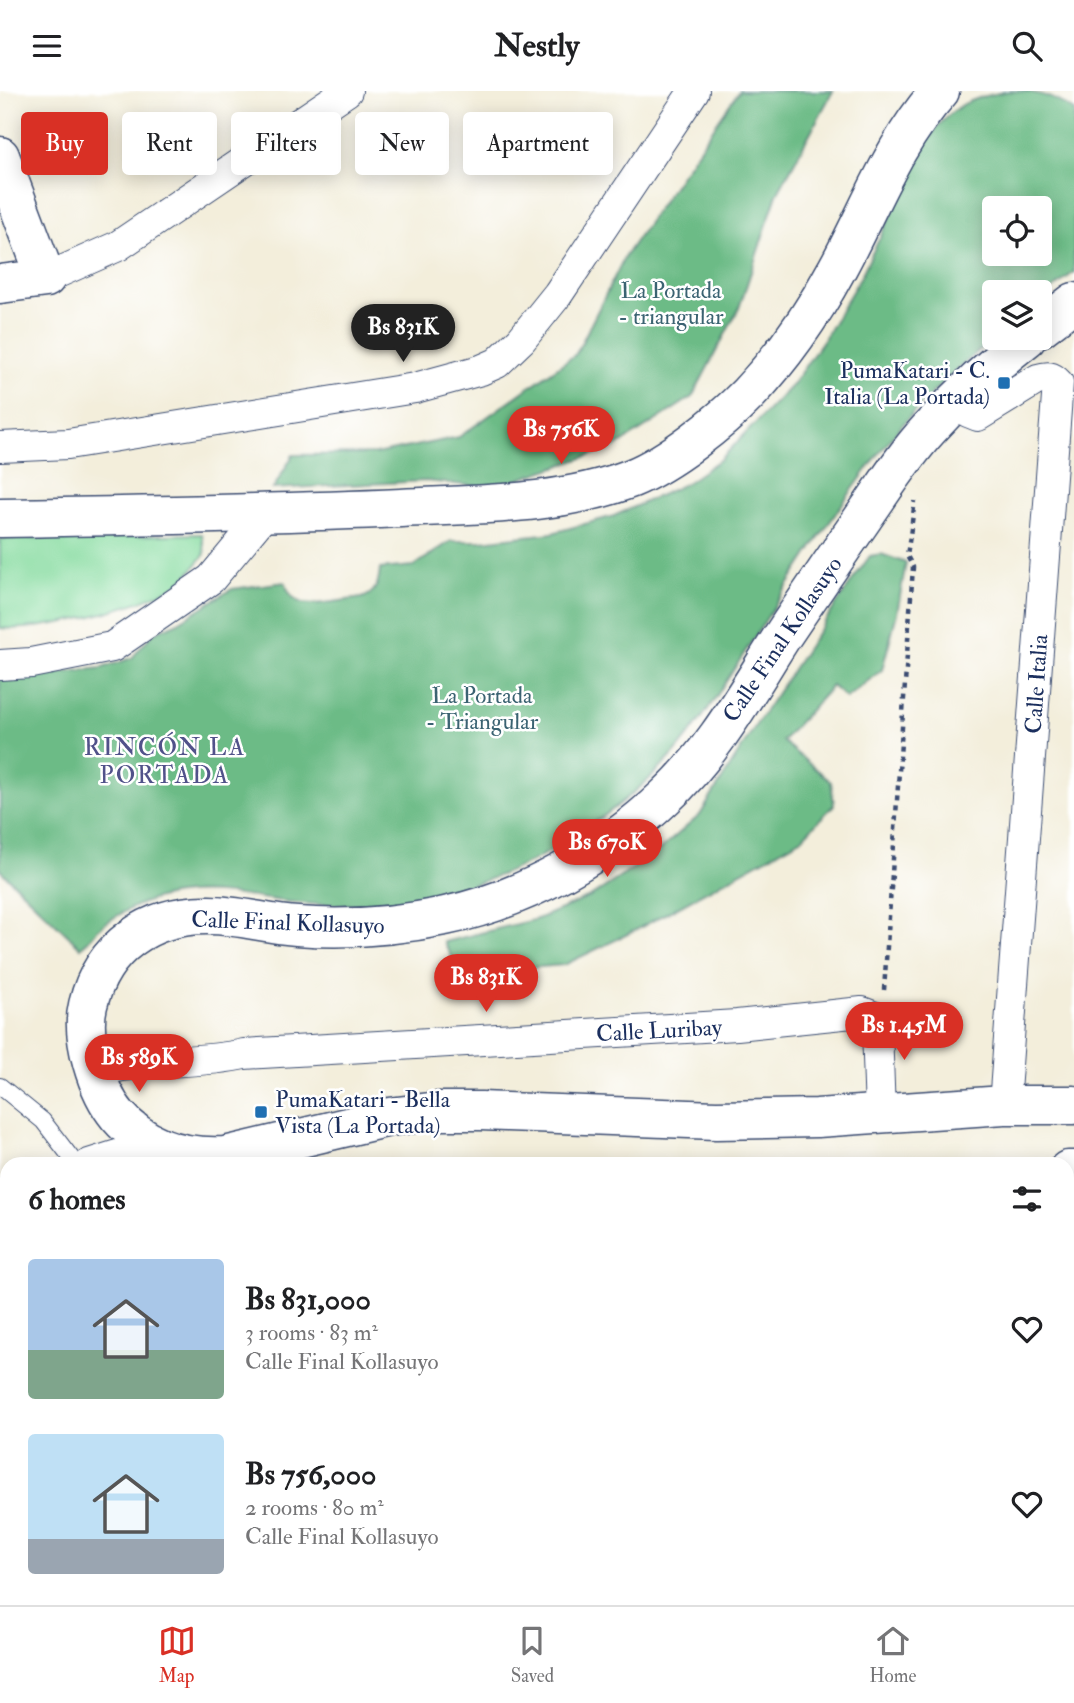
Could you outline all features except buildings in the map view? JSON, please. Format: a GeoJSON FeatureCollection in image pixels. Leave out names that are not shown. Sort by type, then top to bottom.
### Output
{"type":"FeatureCollection","features":[{"type":"Feature","properties":{"kind":"main road"},"geometry":{"type":"LineString","coordinates":[[0,518],[265,514],[534,501],[591,490],[634,477],[678,452],[747,395],[811,314],[837,270],[885,172],[914,121],[940,91]]}},
{"type":"Feature","properties":{"kind":"main road"},"geometry":{"type":"LineString","coordinates":[[0,156],[47,278],[0,284]]}},
{"type":"Feature","properties":{"kind":"main road"},"geometry":{"type":"LineString","coordinates":[[1052,319],[1074,302]]}},
{"type":"Feature","properties":{"kind":"main road","name":"Calle Final Kollasuyo"},"geometry":{"type":"LineString","coordinates":[[1013,350],[958,399],[900,464],[721,731],[666,797],[620,834],[561,872],[508,897],[451,915],[398,925],[349,928],[297,926],[208,915],[171,920],[134,935],[107,959],[93,985],[85,1017],[94,1072],[108,1104],[127,1127],[152,1143],[178,1153],[203,1157],[225,1156],[389,1118],[438,1111],[716,1120],[880,1114],[1004,1105],[1074,1105]]}},
{"type":"Feature","properties":{"kind":"street"},"geometry":{"type":"LineString","coordinates":[[47,278],[118,246],[347,91]]}},
{"type":"Feature","properties":{"kind":"street"},"geometry":{"type":"LineString","coordinates":[[0,447],[68,444],[401,390],[481,370],[497,362],[521,340],[558,294],[694,91]]}},
{"type":"Feature","properties":{"kind":"street","name":"Calle Italia"},"geometry":{"type":"LineString","coordinates":[[958,399],[968,412],[978,416],[1038,379],[1046,376],[1054,378],[1058,383],[1004,1105]]}},
{"type":"Feature","properties":{"kind":"street"},"geometry":{"type":"LineString","coordinates":[[0,665],[31,663],[112,647],[211,579],[265,514]]}},
{"type":"Feature","properties":{"kind":"street","name":"Calle Luribay"},"geometry":{"type":"LineString","coordinates":[[94,1072],[113,1066],[225,1058],[244,1054],[737,1025],[862,1012],[875,1017]]}},
{"type":"Feature","properties":{"kind":"street"},"geometry":{"type":"LineString","coordinates":[[875,1017],[880,1114]]}},
{"type":"Feature","properties":{"kind":"street"},"geometry":{"type":"LineString","coordinates":[[110,1157],[152,1143]]}},
{"type":"Feature","properties":{"kind":"lane"},"geometry":{"type":"LineString","coordinates":[[0,1086],[43,1121],[71,1157]]}},
{"type":"Feature","properties":{"kind":"path"},"geometry":{"type":"LineString","coordinates":[[875,1017],[883,1000],[913,567],[907,556],[916,496]]}},
{"type":"Feature","properties":{"kind":"green space","name":"La Portada - triangular"},"geometry":{"type":"Polygon","coordinates":[[[739,91],[833,91],[777,194],[739,308],[692,397],[615,447],[493,488],[426,481],[273,489],[293,455],[375,454],[459,437],[576,354],[625,256],[739,91]]]}},
{"type":"Feature","properties":{"kind":"green space","name":"La Portada - Triangular"},"geometry":{"type":"Polygon","coordinates":[[[1010,91],[1036,93],[1074,111],[1074,272],[1052,290],[1052,280],[982,280],[982,348],[934,391],[893,435],[831,520],[695,727],[659,770],[614,809],[564,843],[523,865],[499,876],[448,892],[396,901],[342,905],[310,904],[221,893],[165,896],[136,906],[106,923],[81,948],[0,870],[0,679],[102,668],[132,658],[153,633],[178,622],[232,589],[285,582],[293,597],[303,603],[362,598],[376,587],[380,569],[414,566],[451,541],[481,541],[552,533],[614,516],[685,484],[721,459],[792,385],[824,339],[861,276],[928,139],[954,111],[984,96],[1010,91]]]}},
{"type":"Feature","properties":{"kind":"green space"},"geometry":{"type":"Polygon","coordinates":[[[202,534],[205,554],[183,580],[163,592],[118,609],[66,622],[0,628],[0,539],[202,534]]]}},
{"type":"Feature","properties":{"kind":"green space"},"geometry":{"type":"Polygon","coordinates":[[[881,554],[906,563],[897,613],[882,670],[846,698],[832,686],[782,741],[831,782],[834,805],[801,839],[634,931],[564,965],[490,971],[453,960],[444,942],[537,919],[590,897],[655,854],[700,815],[759,720],[854,578],[870,556],[881,554]]]}},
{"type":"Feature","properties":{"kind":"place","name":"PumaKatari - C. Italia (La Portada)"},"geometry":{"type":"Point","coordinates":[1004,383]}},
{"type":"Feature","properties":{"kind":"place","name":"PumaKatari - Bella Vista (La Portada)"},"geometry":{"type":"Point","coordinates":[261,1112]}},
{"type":"Feature","properties":{"kind":"district","name":"RINCÓN LA PORTADA"},"geometry":{"type":"Point","coordinates":[165,761]}}]}
